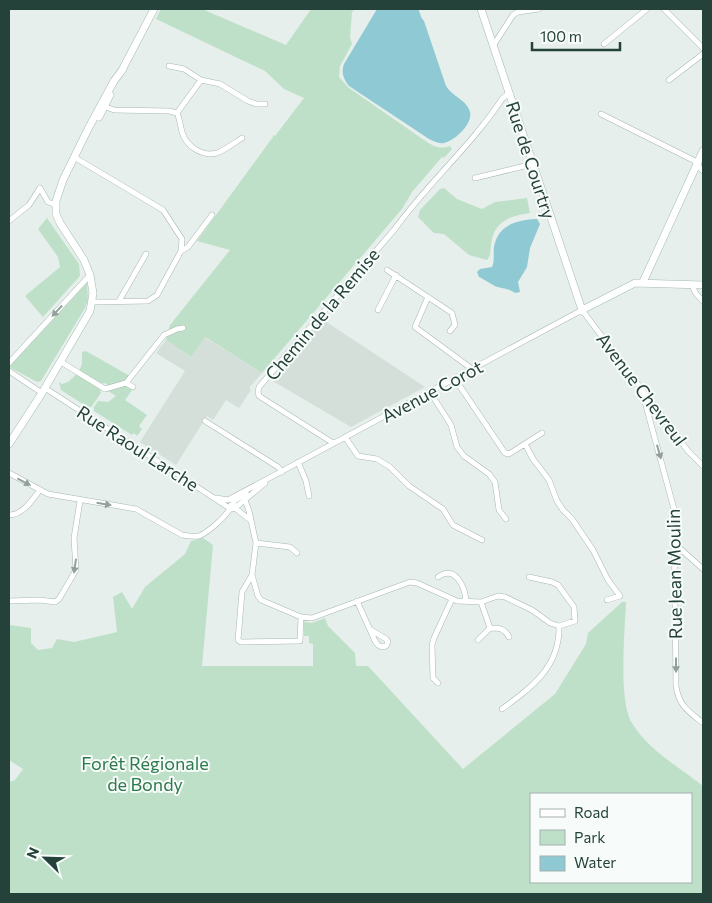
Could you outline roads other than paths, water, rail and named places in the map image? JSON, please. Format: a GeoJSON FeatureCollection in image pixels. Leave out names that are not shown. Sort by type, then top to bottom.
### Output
{"type":"FeatureCollection","features":[{"type":"Feature","properties":{"kind":"street"},"geometry":{"type":"LineString","coordinates":[[9,444],[85,322],[93,302],[93,284],[90,275],[84,260],[60,223],[56,214],[56,205],[60,186],[74,157],[154,9]]}},
{"type":"Feature","properties":{"kind":"street","name":"Rue de Courtry"},"geometry":{"type":"LineString","coordinates":[[481,9],[582,310]]}},
{"type":"Feature","properties":{"kind":"street"},"geometry":{"type":"LineString","coordinates":[[493,46],[513,15],[518,12],[539,9]]}},
{"type":"Feature","properties":{"kind":"street"},"geometry":{"type":"LineString","coordinates":[[604,44],[647,9]]}},
{"type":"Feature","properties":{"kind":"street"},"geometry":{"type":"LineString","coordinates":[[664,9],[703,48]]}},
{"type":"Feature","properties":{"kind":"street"},"geometry":{"type":"LineString","coordinates":[[669,80],[703,54]]}},
{"type":"Feature","properties":{"kind":"street"},"geometry":{"type":"LineString","coordinates":[[169,66],[184,69],[201,80],[220,84],[248,101],[256,104],[265,104]]}},
{"type":"Feature","properties":{"kind":"street"},"geometry":{"type":"LineString","coordinates":[[177,113],[201,80]]}},
{"type":"Feature","properties":{"kind":"street","name":"Chemin de la Remise"},"geometry":{"type":"LineString","coordinates":[[333,443],[259,396],[260,387],[509,93]]}},
{"type":"Feature","properties":{"kind":"street"},"geometry":{"type":"LineString","coordinates":[[103,106],[114,110],[168,111],[177,113]]}},
{"type":"Feature","properties":{"kind":"street"},"geometry":{"type":"LineString","coordinates":[[177,113],[186,140],[192,148],[200,152],[218,153],[242,138]]}},
{"type":"Feature","properties":{"kind":"street"},"geometry":{"type":"LineString","coordinates":[[601,114],[697,163],[703,171]]}},
{"type":"Feature","properties":{"kind":"street"},"geometry":{"type":"LineString","coordinates":[[643,282],[703,151]]}},
{"type":"Feature","properties":{"kind":"street"},"geometry":{"type":"LineString","coordinates":[[74,157],[163,210],[182,239],[180,250],[157,295],[148,301],[93,302]]}},
{"type":"Feature","properties":{"kind":"street"},"geometry":{"type":"LineString","coordinates":[[475,178],[533,164]]}},
{"type":"Feature","properties":{"kind":"street"},"geometry":{"type":"LineString","coordinates":[[9,221],[29,205],[40,188],[48,202],[56,205]]}},
{"type":"Feature","properties":{"kind":"street"},"geometry":{"type":"LineString","coordinates":[[180,250],[188,247],[212,215]]}},
{"type":"Feature","properties":{"kind":"street"},"geometry":{"type":"LineString","coordinates":[[119,301],[146,254]]}},
{"type":"Feature","properties":{"kind":"street"},"geometry":{"type":"LineString","coordinates":[[387,270],[396,274],[452,313],[455,325],[450,331]]}},
{"type":"Feature","properties":{"kind":"street"},"geometry":{"type":"LineString","coordinates":[[378,310],[396,274]]}},
{"type":"Feature","properties":{"kind":"street"},"geometry":{"type":"LineString","coordinates":[[9,363],[90,275]]}},
{"type":"Feature","properties":{"kind":"street"},"geometry":{"type":"LineString","coordinates":[[582,310],[631,285],[643,282],[703,285]]}},
{"type":"Feature","properties":{"kind":"street"},"geometry":{"type":"LineString","coordinates":[[692,284],[693,290],[703,301]]}},
{"type":"Feature","properties":{"kind":"street"},"geometry":{"type":"LineString","coordinates":[[428,297],[415,327],[472,369]]}},
{"type":"Feature","properties":{"kind":"street","name":"Avenue Corot"},"geometry":{"type":"LineString","coordinates":[[233,508],[260,486],[298,462],[582,310]]}},
{"type":"Feature","properties":{"kind":"street","name":"Avenue Chevreul"},"geometry":{"type":"LineString","coordinates":[[582,310],[688,451],[703,466]]}},
{"type":"Feature","properties":{"kind":"street"},"geometry":{"type":"LineString","coordinates":[[61,362],[104,389],[126,382],[164,335],[183,328]]}},
{"type":"Feature","properties":{"kind":"street","name":"Rue Raoul Larche"},"geometry":{"type":"LineString","coordinates":[[9,371],[44,390],[251,520]]}},
{"type":"Feature","properties":{"kind":"street"},"geometry":{"type":"LineString","coordinates":[[456,379],[505,453],[509,454],[542,432]]}},
{"type":"Feature","properties":{"kind":"street"},"geometry":{"type":"LineString","coordinates":[[126,382],[133,387]]}},
{"type":"Feature","properties":{"kind":"street","name":"Rue Jean Moulin"},"geometry":{"type":"LineString","coordinates":[[641,388],[674,509],[676,686],[678,697],[687,710],[703,723]]}},
{"type":"Feature","properties":{"kind":"street"},"geometry":{"type":"LineString","coordinates":[[430,392],[451,425],[458,447],[464,456],[489,474],[495,482],[499,510],[506,519]]}},
{"type":"Feature","properties":{"kind":"street"},"geometry":{"type":"LineString","coordinates":[[647,411],[650,407],[655,407]]}},
{"type":"Feature","properties":{"kind":"street"},"geometry":{"type":"LineString","coordinates":[[205,421],[278,467],[282,472]]}},
{"type":"Feature","properties":{"kind":"street"},"geometry":{"type":"LineString","coordinates":[[345,437],[358,456],[377,459],[390,467],[410,486],[444,509],[453,525],[482,540]]}},
{"type":"Feature","properties":{"kind":"street"},"geometry":{"type":"LineString","coordinates":[[525,444],[533,459],[549,480],[557,501],[593,550],[608,580],[620,596],[607,600]]}},
{"type":"Feature","properties":{"kind":"street"},"geometry":{"type":"LineString","coordinates":[[298,462],[306,481],[309,496]]}},
{"type":"Feature","properties":{"kind":"street","name":"Avenue Corot"},"geometry":{"type":"LineString","coordinates":[[228,500],[282,472]]}},
{"type":"Feature","properties":{"kind":"street"},"geometry":{"type":"LineString","coordinates":[[9,473],[48,494],[136,509],[188,536],[204,534],[230,512],[233,508],[233,502],[245,494],[248,489]]}},
{"type":"Feature","properties":{"kind":"street"},"geometry":{"type":"LineString","coordinates":[[9,514],[17,514],[30,503],[40,490]]}},
{"type":"Feature","properties":{"kind":"street"},"geometry":{"type":"LineString","coordinates":[[216,498],[228,500],[233,508]]}},
{"type":"Feature","properties":{"kind":"street"},"geometry":{"type":"LineString","coordinates":[[9,601],[40,600],[55,602],[59,599],[76,570],[74,538],[80,500]]}},
{"type":"Feature","properties":{"kind":"street"},"geometry":{"type":"LineString","coordinates":[[245,500],[256,543],[252,575],[258,596],[261,600],[301,617],[312,618],[410,582],[417,582],[452,599],[481,602],[498,596],[505,597],[532,610],[550,623],[558,626],[575,621],[574,607],[558,585],[529,577]]}},
{"type":"Feature","properties":{"kind":"street"},"geometry":{"type":"LineString","coordinates":[[256,543],[290,547],[297,553]]}},
{"type":"Feature","properties":{"kind":"street"},"geometry":{"type":"LineString","coordinates":[[675,544],[703,569]]}},
{"type":"Feature","properties":{"kind":"street"},"geometry":{"type":"LineString","coordinates":[[438,578],[444,573],[455,575],[465,592],[466,601]]}},
{"type":"Feature","properties":{"kind":"street"},"geometry":{"type":"LineString","coordinates":[[252,575],[242,592],[238,640],[240,642],[300,641],[301,617]]}},
{"type":"Feature","properties":{"kind":"street"},"geometry":{"type":"LineString","coordinates":[[438,683],[433,678],[432,645],[452,599]]}},
{"type":"Feature","properties":{"kind":"street"},"geometry":{"type":"LineString","coordinates":[[358,601],[371,630]]}},
{"type":"Feature","properties":{"kind":"street"},"geometry":{"type":"LineString","coordinates":[[481,602],[490,628]]}},
{"type":"Feature","properties":{"kind":"street"},"geometry":{"type":"LineString","coordinates":[[502,710],[535,684],[547,669],[557,646],[558,626]]}},
{"type":"Feature","properties":{"kind":"street"},"geometry":{"type":"LineString","coordinates":[[478,640],[490,628],[501,628],[510,637]]}},
{"type":"Feature","properties":{"kind":"water"},"geometry":{"type":"Polygon","coordinates":[[[377,9],[418,9],[424,21],[446,86],[466,104],[470,112],[469,122],[466,127],[448,142],[440,143],[429,139],[349,86],[345,80],[343,75],[344,64],[377,9]]]}},
{"type":"Feature","properties":{"kind":"water"},"geometry":{"type":"Polygon","coordinates":[[[537,219],[540,224],[530,248],[527,267],[518,282],[520,292],[515,293],[497,287],[479,277],[477,272],[480,269],[492,267],[496,239],[504,228],[516,222],[537,219]]]}},
{"type":"Feature","properties":{"kind":"park label","name":"Forêt Régionale de Bondy"},"geometry":{"type":"Point","coordinates":[145,773]}}]}
